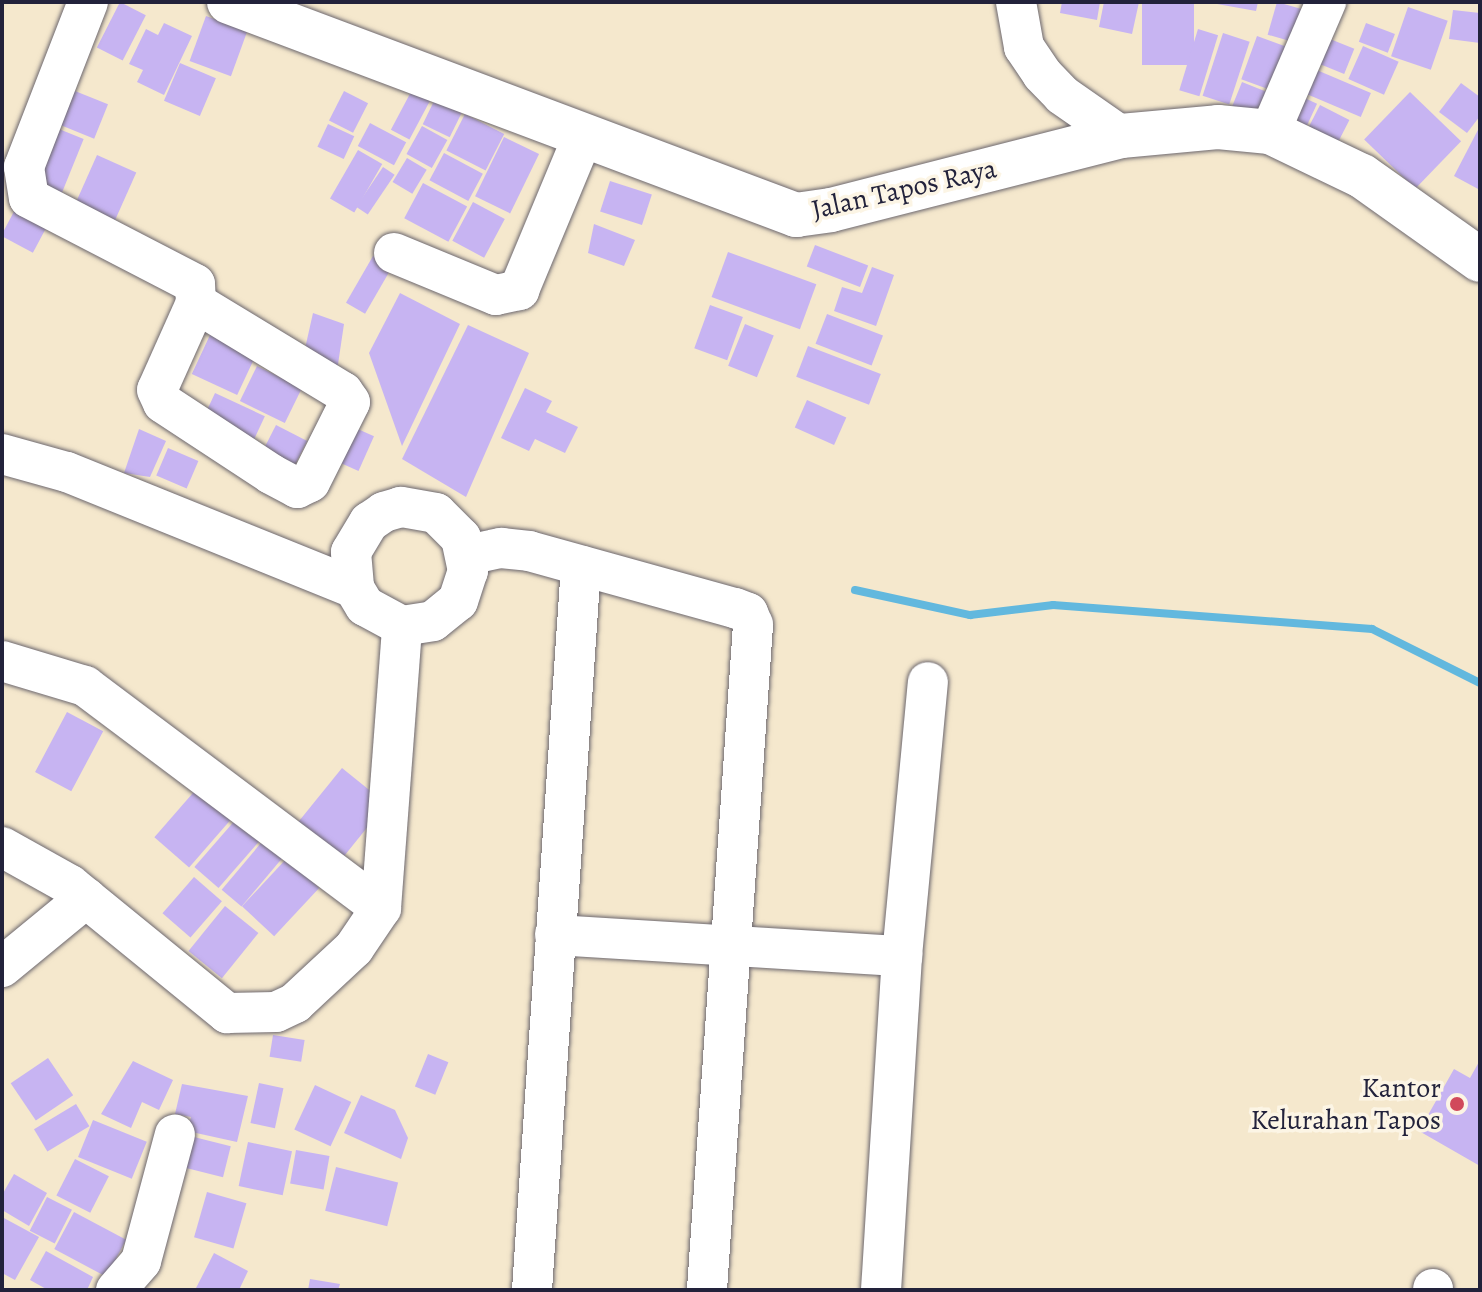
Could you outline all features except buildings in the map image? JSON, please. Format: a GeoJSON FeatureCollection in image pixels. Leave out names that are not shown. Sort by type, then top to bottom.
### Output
{"type":"FeatureCollection","features":[{"type":"Feature","properties":{"kind":"main road","name":"Jalan Tapos Raya"},"geometry":{"type":"LineString","coordinates":[[229,2],[302,15],[582,139],[796,215],[831,210],[1121,136],[1174,128],[1270,132],[1362,176],[1480,260]]}},
{"type":"Feature","properties":{"kind":"street"},"geometry":{"type":"LineString","coordinates":[[88,2],[23,181],[29,198],[181,272],[195,284],[196,303],[157,390],[163,403],[297,488],[310,482],[350,402],[343,392],[196,303]]}},
{"type":"Feature","properties":{"kind":"street"},"geometry":{"type":"LineString","coordinates":[[1016,2],[1024,47],[1042,74],[1062,95],[1121,136]]}},
{"type":"Feature","properties":{"kind":"street"},"geometry":{"type":"LineString","coordinates":[[1270,132],[1326,2]]}},
{"type":"Feature","properties":{"kind":"street"},"geometry":{"type":"LineString","coordinates":[[394,253],[496,295],[519,290],[582,139]]}},
{"type":"Feature","properties":{"kind":"street"},"geometry":{"type":"LineString","coordinates":[[2,454],[67,472],[354,588]]}},
{"type":"Feature","properties":{"kind":"street"},"geometry":{"type":"LineString","coordinates":[[401,507],[436,513],[461,538],[468,571],[458,601],[433,621],[402,626],[365,606],[354,588],[350,561],[358,536],[369,522],[401,507]]}},
{"type":"Feature","properties":{"kind":"street"},"geometry":{"type":"LineString","coordinates":[[467,555],[501,548],[581,566],[735,608],[748,613],[753,625],[727,947],[707,1290]]}},
{"type":"Feature","properties":{"kind":"street"},"geometry":{"type":"LineString","coordinates":[[532,1290],[581,566]]}},
{"type":"Feature","properties":{"kind":"street"},"geometry":{"type":"LineString","coordinates":[[2,847],[38,863],[86,898],[227,1013],[242,1016],[276,1012],[295,1003],[354,948],[381,908],[402,626]]}},
{"type":"Feature","properties":{"kind":"street"},"geometry":{"type":"LineString","coordinates":[[2,661],[85,686],[381,908]]}},
{"type":"Feature","properties":{"kind":"street"},"geometry":{"type":"LineString","coordinates":[[881,1290],[902,956],[928,682]]}},
{"type":"Feature","properties":{"kind":"street"},"geometry":{"type":"LineString","coordinates":[[2,967],[86,898]]}},
{"type":"Feature","properties":{"kind":"street"},"geometry":{"type":"LineString","coordinates":[[555,935],[902,956]]}},
{"type":"Feature","properties":{"kind":"street"},"geometry":{"type":"LineString","coordinates":[[116,1290],[141,1261],[175,1134]]}},
{"type":"Feature","properties":{"kind":"waterway"},"geometry":{"type":"LineString","coordinates":[[855,590],[970,615],[1053,605],[1372,629],[1480,683]]}},
{"type":"Feature","properties":{"kind":"place","name":"Kantor Kelurahan Tapos"},"geometry":{"type":"Point","coordinates":[1457,1104]}}]}
